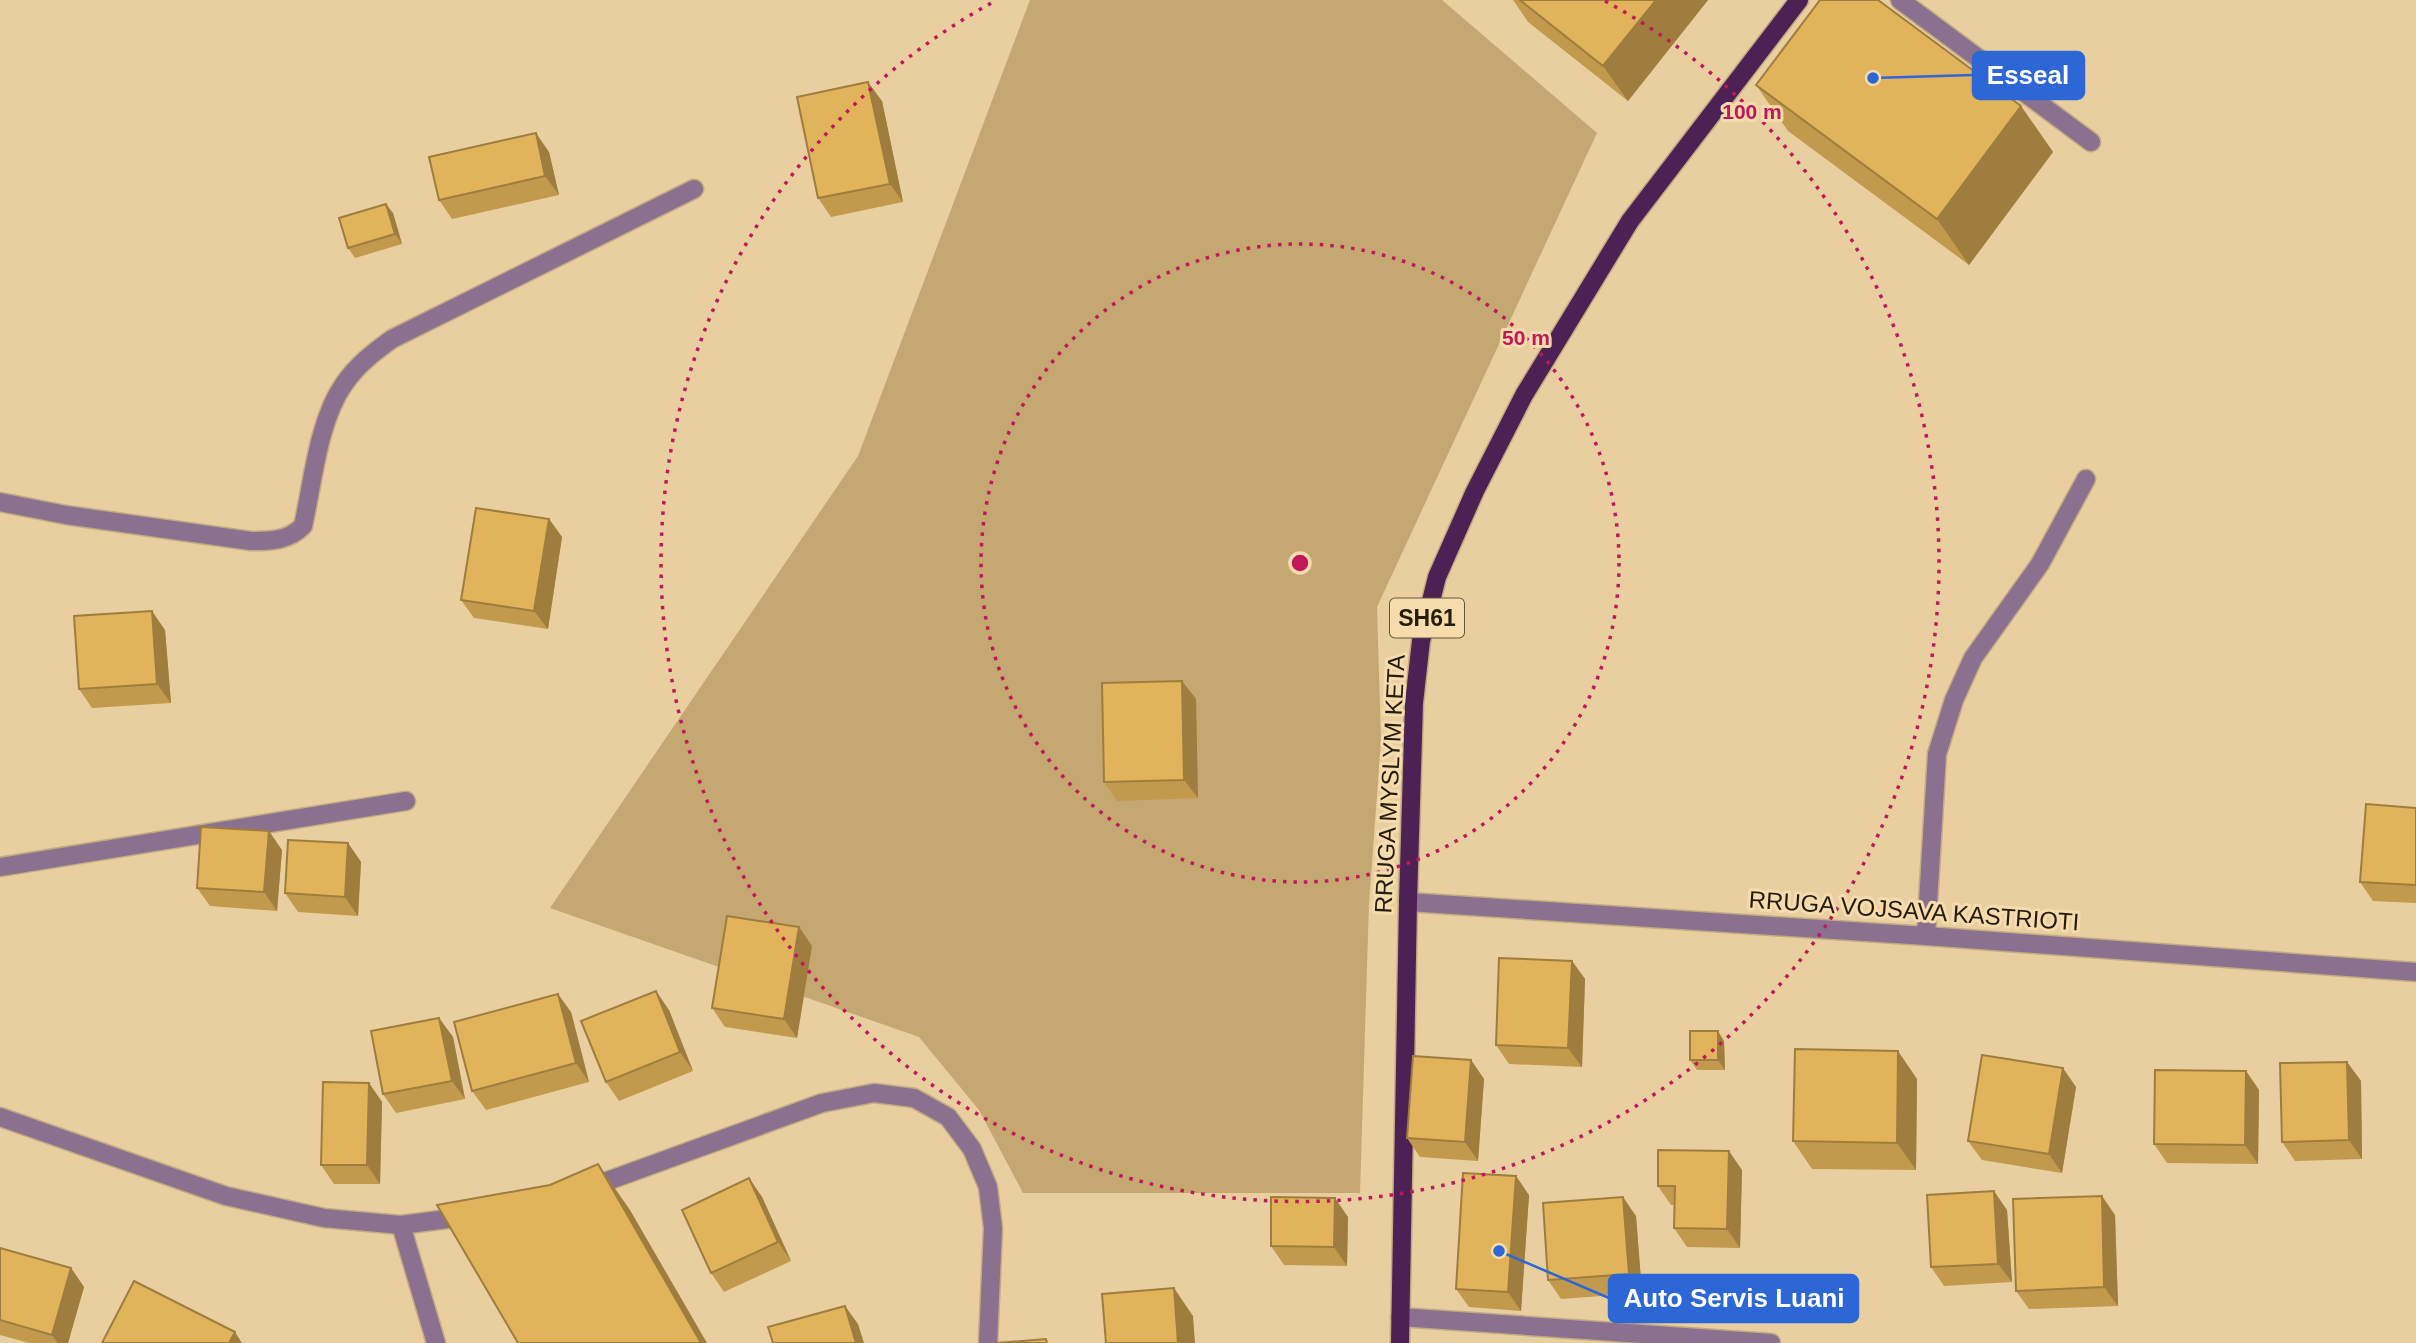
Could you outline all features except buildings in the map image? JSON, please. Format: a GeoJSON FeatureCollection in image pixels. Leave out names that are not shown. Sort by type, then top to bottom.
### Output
{"type":"FeatureCollection","features":[{"type":"Feature","properties":{"kind":"main road","name":"RRUGA MYSLYM KETA"},"geometry":{"type":"LineString","coordinates":[[1400,1343],[1414,703],[1421,641],[1437,577],[1475,491],[1524,396],[1609,254],[1630,221],[1799,0]]}},
{"type":"Feature","properties":{"kind":"street"},"geometry":{"type":"LineString","coordinates":[[1900,0],[2091,142]]}},
{"type":"Feature","properties":{"kind":"street"},"geometry":{"type":"LineString","coordinates":[[0,502],[66,515],[251,541],[277,540],[295,534],[303,526],[326,421],[343,385],[363,361],[392,339],[694,189]]}},
{"type":"Feature","properties":{"kind":"street"},"geometry":{"type":"LineString","coordinates":[[1926,936],[1937,754],[1954,700],[1973,658],[2040,564],[2086,479]]}},
{"type":"Feature","properties":{"kind":"street"},"geometry":{"type":"LineString","coordinates":[[0,867],[406,800]]}},
{"type":"Feature","properties":{"kind":"street","name":"RRUGA VOJSAVA KASTRIOTI"},"geometry":{"type":"LineString","coordinates":[[1408,902],[2416,972]]}},
{"type":"Feature","properties":{"kind":"street"},"geometry":{"type":"LineString","coordinates":[[565,1195],[822,1102],[874,1093],[915,1098],[948,1117],[972,1149],[988,1187],[993,1228],[988,1343]]}},
{"type":"Feature","properties":{"kind":"street"},"geometry":{"type":"LineString","coordinates":[[0,1117],[226,1196],[324,1218],[401,1225],[488,1214]]}},
{"type":"Feature","properties":{"kind":"street"},"geometry":{"type":"LineString","coordinates":[[401,1225],[436,1343]]}},
{"type":"Feature","properties":{"kind":"street"},"geometry":{"type":"LineString","coordinates":[[1400,1317],[1771,1343]]}},
{"type":"Feature","properties":{"kind":"shaded area"},"geometry":{"type":"Polygon","coordinates":[[[1030,0],[1442,0],[1597,133],[1377,607],[1381,741],[1369,903],[1360,1193],[1023,1193],[979,1110],[919,1037],[550,908],[858,456],[1030,0]]]}},
{"type":"Feature","properties":{"kind":"place","name":"Esseal"},"geometry":{"type":"Point","coordinates":[1873,78]}},
{"type":"Feature","properties":{"kind":"place","name":"Auto Servis Luani"},"geometry":{"type":"Point","coordinates":[1499,1251]}}]}
